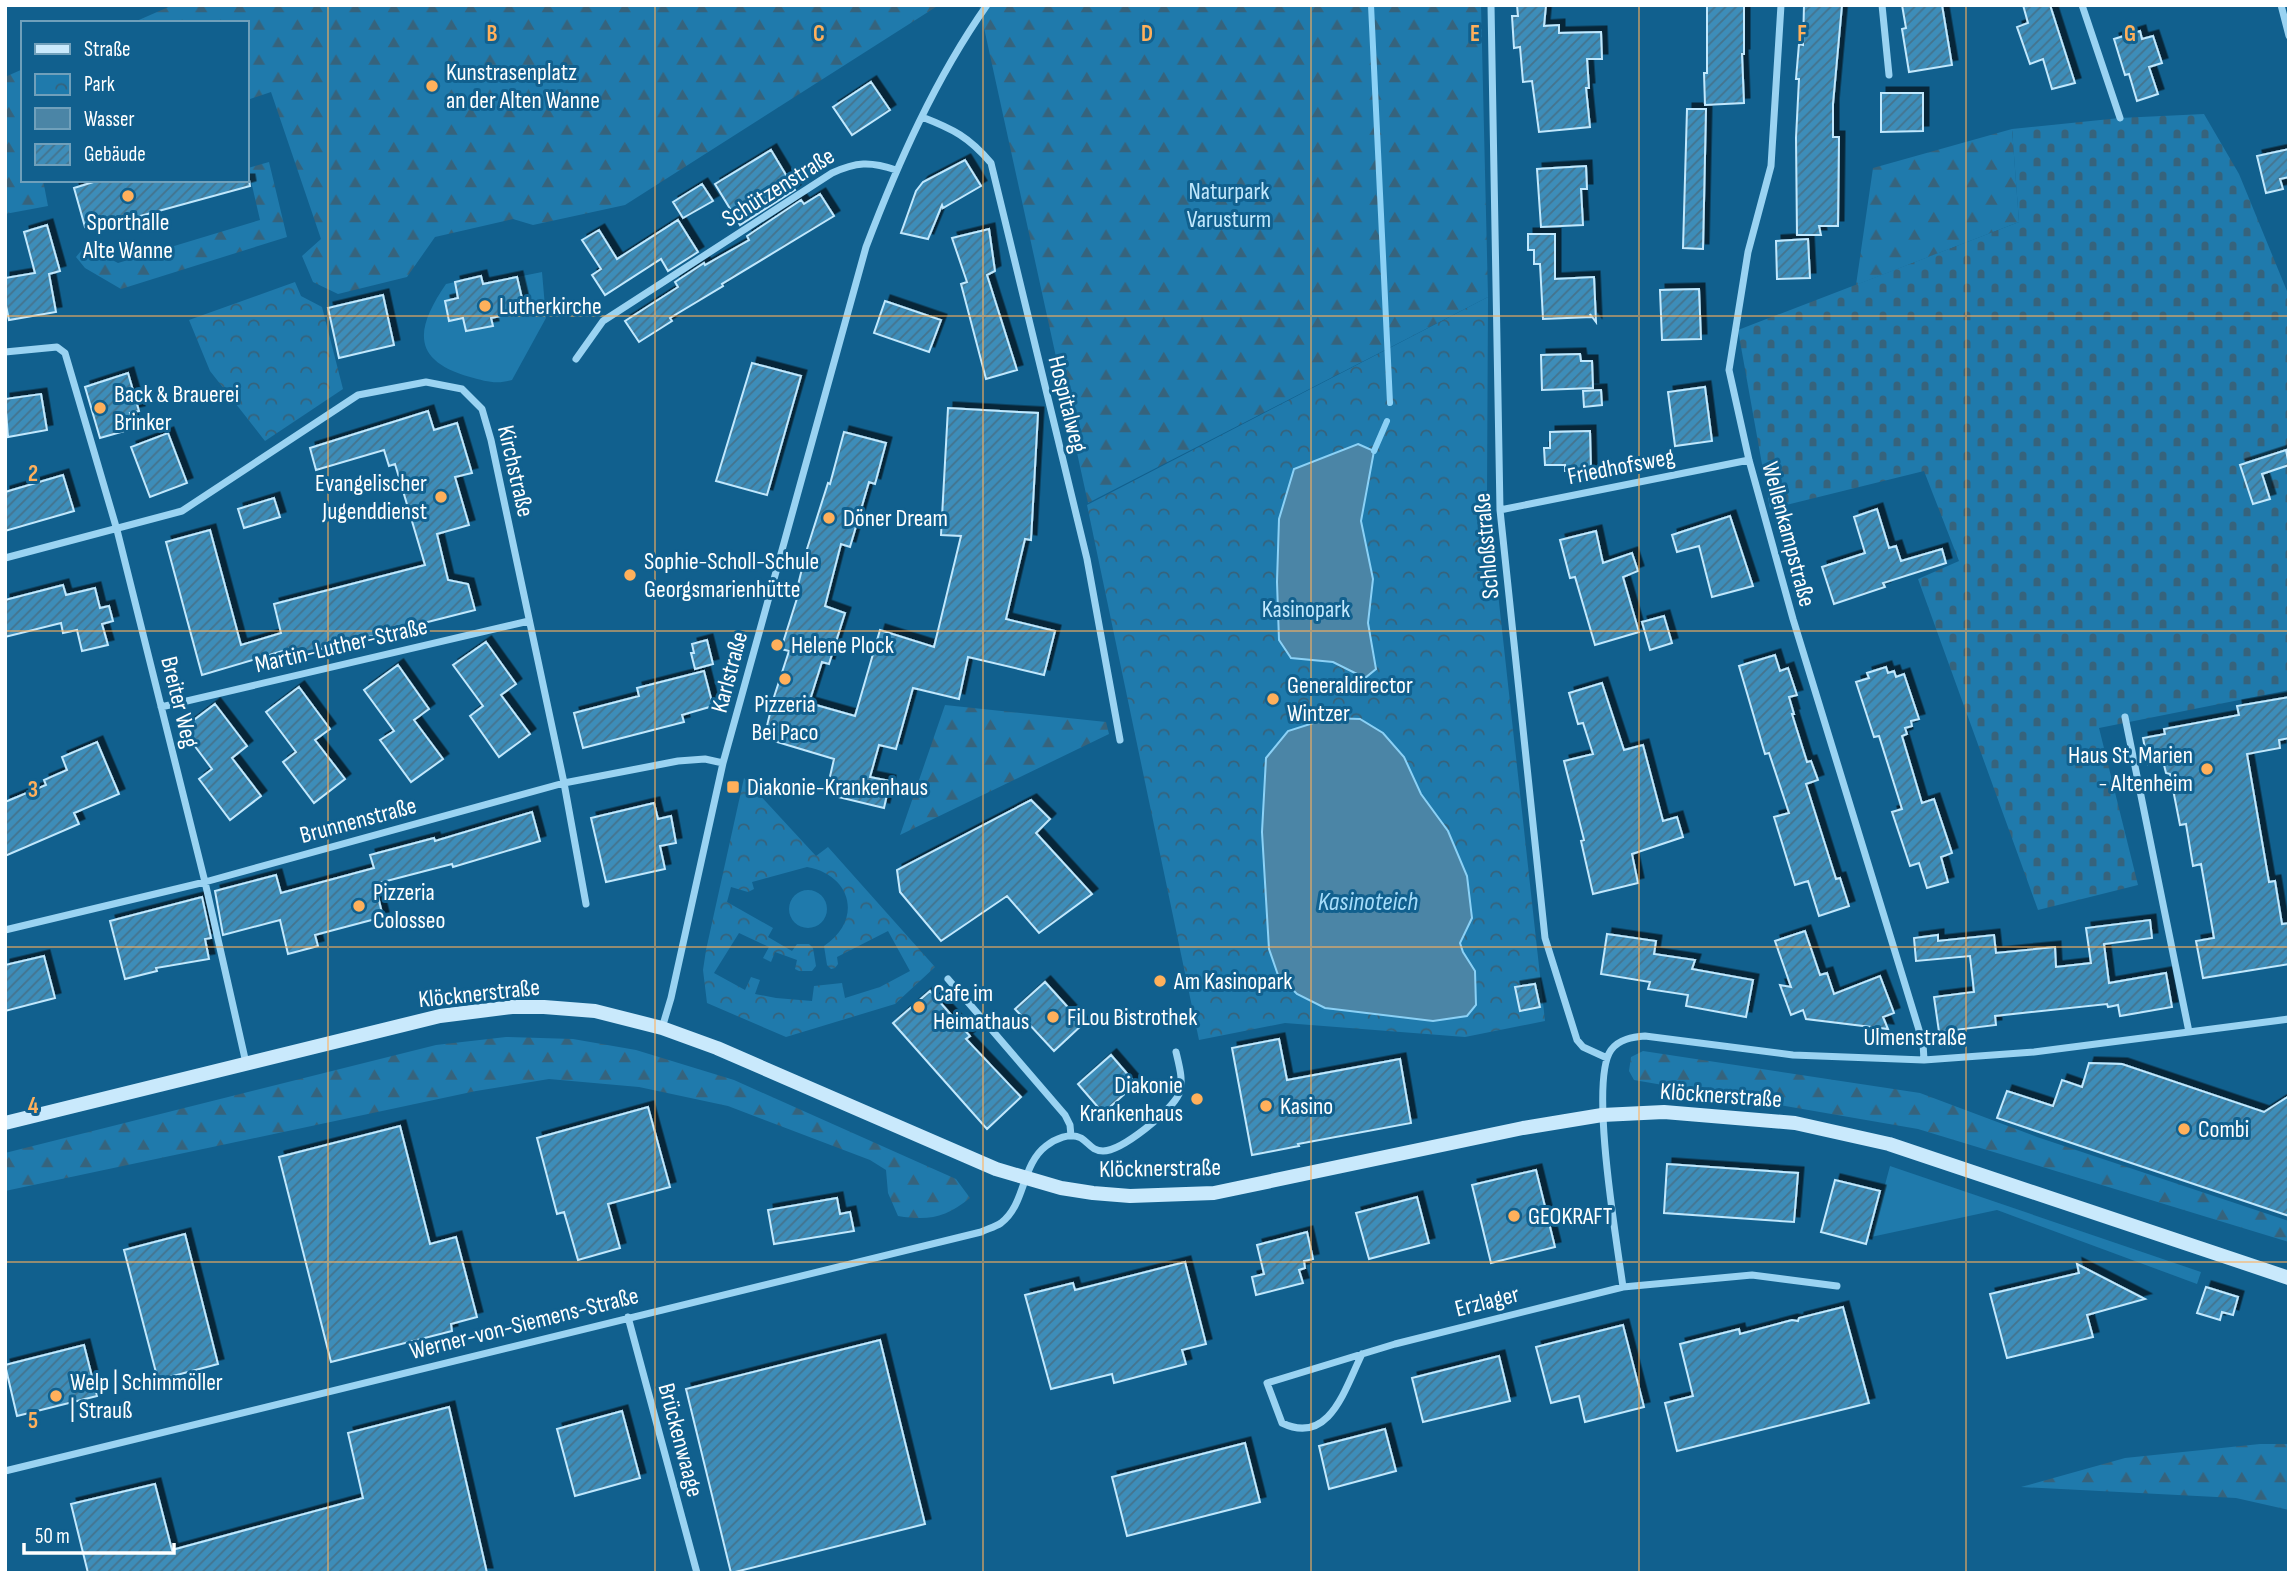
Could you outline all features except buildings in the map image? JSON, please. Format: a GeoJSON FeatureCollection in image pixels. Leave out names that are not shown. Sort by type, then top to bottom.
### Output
{"type":"FeatureCollection","features":[{"type":"Feature","properties":{"kind":"main road","name":"Klöcknerstraße"},"geometry":{"type":"LineString","coordinates":[[5,1123],[440,1016],[512,1007],[544,1007],[595,1011],[662,1028],[717,1048],[996,1169],[1061,1188],[1130,1196],[1214,1193],[1522,1128],[1602,1115],[1664,1112],[1795,1123],[1889,1144],[2289,1278]]}},
{"type":"Feature","properties":{"kind":"street"},"geometry":{"type":"LineString","coordinates":[[896,170],[922,117],[970,30],[987,5]]}},
{"type":"Feature","properties":{"kind":"street","name":"Schloßstraße"},"geometry":{"type":"LineString","coordinates":[[1491,5],[1500,510],[1545,938],[1577,1040],[1583,1047],[1607,1058]]}},
{"type":"Feature","properties":{"kind":"street","name":"Wellenkampstraße"},"geometry":{"type":"LineString","coordinates":[[1781,5],[1771,166],[1748,252],[1729,370],[1749,460],[1793,619],[1923,1043],[1924,1060]]}},
{"type":"Feature","properties":{"kind":"street"},"geometry":{"type":"LineString","coordinates":[[1882,5],[1889,75]]}},
{"type":"Feature","properties":{"kind":"street"},"geometry":{"type":"LineString","coordinates":[[2082,5],[2120,118]]}},
{"type":"Feature","properties":{"kind":"street"},"geometry":{"type":"LineString","coordinates":[[2281,5],[2289,36]]}},
{"type":"Feature","properties":{"kind":"street","name":"Hospitalweg"},"geometry":{"type":"LineString","coordinates":[[922,117],[946,126],[974,142],[991,163],[1087,559],[1120,740]]}},
{"type":"Feature","properties":{"kind":"street","name":"Schützenstraße"},"geometry":{"type":"LineString","coordinates":[[576,359],[603,321],[832,173],[853,163],[879,164],[896,170]]}},
{"type":"Feature","properties":{"kind":"street","name":"Karlstraße"},"geometry":{"type":"LineString","coordinates":[[662,1028],[723,763],[866,247],[896,170]]}},
{"type":"Feature","properties":{"kind":"street","name":"Breiter Weg"},"geometry":{"type":"LineString","coordinates":[[5,352],[57,347],[65,353],[117,530],[205,883],[246,1063]]}},
{"type":"Feature","properties":{"kind":"street","name":"Kirchstraße"},"geometry":{"type":"LineString","coordinates":[[5,558],[183,511],[358,395],[426,382],[462,389],[482,409],[491,440],[564,783],[586,904]]}},
{"type":"Feature","properties":{"kind":"street","name":"Friedhofsweg"},"geometry":{"type":"LineString","coordinates":[[1500,510],[1749,460]]}},
{"type":"Feature","properties":{"kind":"street","name":"Martin-Luther-Straße"},"geometry":{"type":"LineString","coordinates":[[161,708],[529,621]]}},
{"type":"Feature","properties":{"kind":"street"},"geometry":{"type":"LineString","coordinates":[[2125,717],[2189,1032]]}},
{"type":"Feature","properties":{"kind":"street","name":"Brunnenstraße"},"geometry":{"type":"LineString","coordinates":[[5,930],[205,883],[564,783],[678,761],[705,759],[723,763]]}},
{"type":"Feature","properties":{"kind":"street"},"geometry":{"type":"LineString","coordinates":[[948,979],[1065,1115],[1071,1136]]}},
{"type":"Feature","properties":{"kind":"street","name":"Ulmenstraße"},"geometry":{"type":"LineString","coordinates":[[1607,1058],[1612,1048],[1621,1041],[1645,1036],[1793,1055],[1924,1060],[2034,1052],[2289,1019]]}},
{"type":"Feature","properties":{"kind":"street"},"geometry":{"type":"LineString","coordinates":[[1025,1178],[1037,1153],[1048,1143],[1061,1137],[1081,1138],[1100,1151],[1120,1147],[1131,1139],[1174,1102],[1179,1093],[1181,1074],[1176,1052]]}},
{"type":"Feature","properties":{"kind":"street"},"geometry":{"type":"LineString","coordinates":[[1607,1058],[1602,1115],[1623,1287]]}},
{"type":"Feature","properties":{"kind":"street","name":"Werner-von-Siemens-Straße"},"geometry":{"type":"LineString","coordinates":[[5,1471],[981,1232],[1001,1223],[1015,1206],[1025,1178]]}},
{"type":"Feature","properties":{"kind":"street","name":"Erzlager"},"geometry":{"type":"LineString","coordinates":[[1362,1354],[1332,1416],[1323,1423],[1296,1430],[1282,1423],[1267,1383],[1362,1354],[1623,1287],[1752,1275],[1837,1286]]}},
{"type":"Feature","properties":{"kind":"street","name":"Brückenwaage"},"geometry":{"type":"LineString","coordinates":[[628,1317],[697,1573]]}},
{"type":"Feature","properties":{"kind":"green space"},"geometry":{"type":"Polygon","coordinates":[[[173,5],[939,5],[625,205],[533,225],[513,219],[435,237],[407,277],[338,294],[313,282],[302,256],[321,239],[271,92],[248,100],[248,21],[137,21],[173,5]]]}},
{"type":"Feature","properties":{"kind":"green space","name":"Naturpark Varusturm"},"geometry":{"type":"Polygon","coordinates":[[[979,5],[1481,5],[1488,297],[1088,503],[979,5]]]}},
{"type":"Feature","properties":{"kind":"green space"},"geometry":{"type":"Polygon","coordinates":[[[21,70],[21,182],[43,182],[48,206],[5,214],[5,77],[21,70]]]}},
{"type":"Feature","properties":{"kind":"green space"},"geometry":{"type":"Polygon","coordinates":[[[2204,114],[2239,174],[2289,296],[2289,690],[2099,728],[2138,885],[2038,910],[1918,579],[1959,561],[1924,471],[1770,509],[1738,330],[2019,222],[2012,129],[2120,118],[2204,114]]]}},
{"type":"Feature","properties":{"kind":"green space"},"geometry":{"type":"Polygon","coordinates":[[[2012,129],[2019,222],[1856,285],[1873,168],[2012,129]]]}},
{"type":"Feature","properties":{"kind":"green space"},"geometry":{"type":"Polygon","coordinates":[[[269,162],[287,237],[121,289],[85,268],[76,257],[85,246],[118,263],[260,220],[248,168],[269,162]]]}},
{"type":"Feature","properties":{"kind":"green space"},"geometry":{"type":"Polygon","coordinates":[[[542,272],[546,318],[512,380],[496,382],[470,377],[451,370],[428,352],[424,341],[425,328],[436,300],[446,284],[455,282],[466,331],[492,326],[491,318],[525,311],[517,277],[542,272]]]}},
{"type":"Feature","properties":{"kind":"green space"},"geometry":{"type":"Polygon","coordinates":[[[295,282],[301,296],[322,307],[343,389],[265,441],[210,371],[189,320],[295,282]]]}},
{"type":"Feature","properties":{"kind":"green space","name":"Kasinopark"},"geometry":{"type":"Polygon","coordinates":[[[1488,297],[1487,493],[1545,1021],[1465,1037],[1285,1023],[1199,1040],[1087,505],[1488,297]]]}},
{"type":"Feature","properties":{"kind":"green space"},"geometry":{"type":"Polygon","coordinates":[[[945,705],[1106,722],[1109,734],[900,835],[945,705]]]}},
{"type":"Feature","properties":{"kind":"green space"},"geometry":{"type":"Polygon","coordinates":[[[744,778],[816,856],[828,847],[935,967],[895,1004],[786,1037],[707,1003],[703,970],[744,778]],[[807,867],[752,882],[754,889],[748,892],[731,887],[727,902],[773,928],[768,937],[792,951],[797,944],[809,944],[813,948],[816,966],[812,971],[795,969],[797,960],[775,952],[771,962],[763,958],[769,947],[739,933],[714,973],[745,990],[751,977],[760,980],[755,994],[812,1001],[814,986],[842,983],[845,998],[880,987],[910,971],[888,931],[837,957],[838,964],[835,968],[831,969],[827,965],[824,946],[844,924],[848,912],[842,889],[834,879],[807,867]]]}},
{"type":"Feature","properties":{"kind":"green space"},"geometry":{"type":"Polygon","coordinates":[[[808,890],[822,895],[827,909],[822,923],[808,928],[794,923],[789,909],[794,895],[808,890]]]}},
{"type":"Feature","properties":{"kind":"green space"},"geometry":{"type":"Polygon","coordinates":[[[506,1037],[573,1039],[636,1050],[734,1080],[956,1179],[970,1198],[953,1210],[928,1218],[898,1216],[888,1193],[886,1170],[870,1160],[728,1106],[639,1087],[549,1079],[476,1091],[5,1191],[5,1153],[436,1045],[506,1037]]]}},
{"type":"Feature","properties":{"kind":"green space"},"geometry":{"type":"Polygon","coordinates":[[[1643,1051],[1920,1093],[2037,1137],[2289,1221],[2289,1242],[1918,1129],[1634,1080],[1629,1071],[1631,1057],[1643,1051]]]}},
{"type":"Feature","properties":{"kind":"green space"},"geometry":{"type":"Polygon","coordinates":[[[1890,1166],[2201,1272],[2197,1284],[1997,1210],[1871,1237],[1890,1166]]]}},
{"type":"Feature","properties":{"kind":"green space"},"geometry":{"type":"Polygon","coordinates":[[[2260,1444],[2289,1444],[2289,1510],[2236,1498],[2021,1487],[2125,1458],[2260,1444]]]}},
{"type":"Feature","properties":{"kind":"water"},"geometry":{"type":"Polygon","coordinates":[[[1358,444],[1374,451],[1361,521],[1373,579],[1368,623],[1376,669],[1365,678],[1333,662],[1291,658],[1279,640],[1277,582],[1279,519],[1294,469],[1358,444]]]}},
{"type":"Feature","properties":{"kind":"water","name":"Kasinoteich"},"geometry":{"type":"Polygon","coordinates":[[[1329,718],[1360,719],[1383,733],[1404,757],[1421,794],[1448,831],[1467,876],[1472,918],[1460,943],[1475,971],[1476,1005],[1467,1016],[1433,1021],[1325,1008],[1297,994],[1278,975],[1269,949],[1262,832],[1266,758],[1288,731],[1329,718]]]}},
{"type":"Feature","properties":{"kind":"waterway"},"geometry":{"type":"LineString","coordinates":[[1371,5],[1390,403]]}},
{"type":"Feature","properties":{"kind":"waterway"},"geometry":{"type":"LineString","coordinates":[[1374,451],[1387,421]]}},
{"type":"Feature","properties":{"kind":"place","name":"Kunstrasenplatz an der Alten Wanne"},"geometry":{"type":"Point","coordinates":[432,86]}},
{"type":"Feature","properties":{"kind":"place","name":"Sporthalle Alte Wanne"},"geometry":{"type":"Point","coordinates":[128,196]}},
{"type":"Feature","properties":{"kind":"place","name":"Lutherkirche"},"geometry":{"type":"Point","coordinates":[485,306]}},
{"type":"Feature","properties":{"kind":"place","name":"Back & Brauerei Brinker"},"geometry":{"type":"Point","coordinates":[100,408]}},
{"type":"Feature","properties":{"kind":"place","name":"Evangelischer Jugenddienst"},"geometry":{"type":"Point","coordinates":[441,497]}},
{"type":"Feature","properties":{"kind":"place","name":"Döner Dream"},"geometry":{"type":"Point","coordinates":[829,518]}},
{"type":"Feature","properties":{"kind":"place","name":"Sophie-Scholl-Schule Georgsmarienhütte"},"geometry":{"type":"Point","coordinates":[630,575]}},
{"type":"Feature","properties":{"kind":"place","name":"Helene Plock"},"geometry":{"type":"Point","coordinates":[777,645]}},
{"type":"Feature","properties":{"kind":"place","name":"Pizzeria Bei Paco"},"geometry":{"type":"Point","coordinates":[785,679]}},
{"type":"Feature","properties":{"kind":"place","name":"Generaldirector Wintzer"},"geometry":{"type":"Point","coordinates":[1273,699]}},
{"type":"Feature","properties":{"kind":"place","name":"Haus St. Marien - Altenheim"},"geometry":{"type":"Point","coordinates":[2207,769]}},
{"type":"Feature","properties":{"kind":"place","name":"Diakonie-Krankenhaus"},"geometry":{"type":"Point","coordinates":[733,787]}},
{"type":"Feature","properties":{"kind":"place","name":"Pizzeria Colosseo"},"geometry":{"type":"Point","coordinates":[359,906]}},
{"type":"Feature","properties":{"kind":"place","name":"Am Kasinopark"},"geometry":{"type":"Point","coordinates":[1160,981]}},
{"type":"Feature","properties":{"kind":"place","name":"Cafe im Heimathaus"},"geometry":{"type":"Point","coordinates":[919,1007]}},
{"type":"Feature","properties":{"kind":"place","name":"FiLou Bistrothek"},"geometry":{"type":"Point","coordinates":[1053,1017]}},
{"type":"Feature","properties":{"kind":"place","name":"Diakonie Krankenhaus"},"geometry":{"type":"Point","coordinates":[1197,1099]}},
{"type":"Feature","properties":{"kind":"place","name":"Kasino"},"geometry":{"type":"Point","coordinates":[1266,1106]}},
{"type":"Feature","properties":{"kind":"place","name":"Combi"},"geometry":{"type":"Point","coordinates":[2184,1129]}},
{"type":"Feature","properties":{"kind":"place","name":"GEOKRAFT"},"geometry":{"type":"Point","coordinates":[1514,1216]}},
{"type":"Feature","properties":{"kind":"place","name":"Welp | Schimmöller | Strauß"},"geometry":{"type":"Point","coordinates":[56,1396]}}]}
